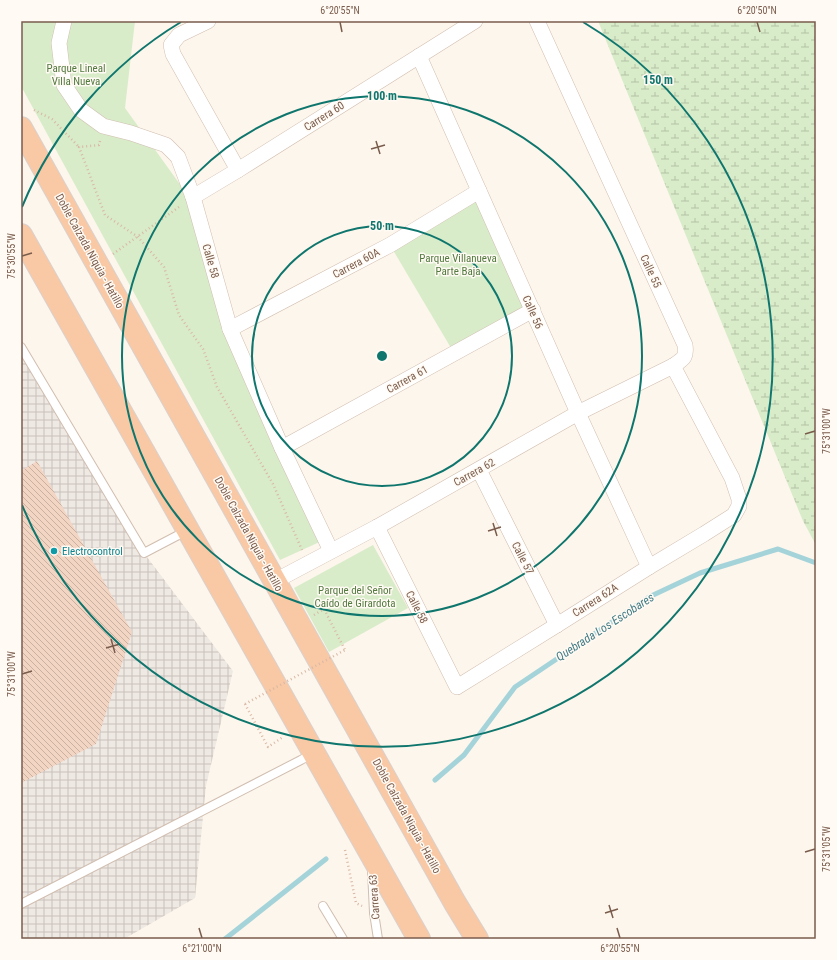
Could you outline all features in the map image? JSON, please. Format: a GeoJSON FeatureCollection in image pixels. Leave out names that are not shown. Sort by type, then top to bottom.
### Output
{"type":"FeatureCollection","features":[{"type":"Feature","properties":{"kind":"highway","name":"Doble Calzada Niquia - Hatillo"},"geometry":{"type":"LineString","coordinates":[[21,128],[455,903],[477,939]]}},
{"type":"Feature","properties":{"kind":"highway"},"geometry":{"type":"LineString","coordinates":[[21,235],[419,939]]}},
{"type":"Feature","properties":{"kind":"street","name":"Calle 58"},"geometry":{"type":"LineString","coordinates":[[64,21],[59,43],[64,85],[81,110],[103,126],[166,144],[178,158],[193,197],[230,329],[282,448],[331,551]]}},
{"type":"Feature","properties":{"kind":"street"},"geometry":{"type":"LineString","coordinates":[[208,21],[179,35],[171,46],[173,54],[238,170]]}},
{"type":"Feature","properties":{"kind":"street","name":"Carrera 60"},"geometry":{"type":"LineString","coordinates":[[193,197],[475,21]]}},
{"type":"Feature","properties":{"kind":"street","name":"Calle 55"},"geometry":{"type":"LineString","coordinates":[[537,21],[685,345],[686,352],[684,359],[673,366]]}},
{"type":"Feature","properties":{"kind":"street","name":"Calle 56"},"geometry":{"type":"LineString","coordinates":[[419,56],[648,567]]}},
{"type":"Feature","properties":{"kind":"street","name":"Carrera 60A"},"geometry":{"type":"LineString","coordinates":[[230,329],[390,246],[479,191]]}},
{"type":"Feature","properties":{"kind":"street","name":"Carrera 61"},"geometry":{"type":"LineString","coordinates":[[282,448],[533,310]]}},
{"type":"Feature","properties":{"kind":"street","name":"Carrera 62"},"geometry":{"type":"LineString","coordinates":[[275,581],[377,527],[578,413],[673,366]]}},
{"type":"Feature","properties":{"kind":"street","name":"Carrera 62A"},"geometry":{"type":"LineString","coordinates":[[457,687],[734,514],[739,506],[739,499],[732,478],[673,366]]}},
{"type":"Feature","properties":{"kind":"street","name":"Calle 57"},"geometry":{"type":"LineString","coordinates":[[478,470],[557,625]]}},
{"type":"Feature","properties":{"kind":"street","name":"Calle 58"},"geometry":{"type":"LineString","coordinates":[[377,527],[457,687]]}},
{"type":"Feature","properties":{"kind":"lane"},"geometry":{"type":"LineString","coordinates":[[21,347],[144,553],[188,530]]}},
{"type":"Feature","properties":{"kind":"lane"},"geometry":{"type":"LineString","coordinates":[[21,904],[314,752]]}},
{"type":"Feature","properties":{"kind":"lane","name":"Carrera 63"},"geometry":{"type":"LineString","coordinates":[[371,855],[374,913],[378,939]]}},
{"type":"Feature","properties":{"kind":"lane"},"geometry":{"type":"LineString","coordinates":[[323,906],[343,939]]}},
{"type":"Feature","properties":{"kind":"path"},"geometry":{"type":"LineString","coordinates":[[34,110],[52,119],[79,147],[105,215],[138,237],[164,267],[179,315],[203,349],[217,387],[273,484],[309,563]]}},
{"type":"Feature","properties":{"kind":"path"},"geometry":{"type":"LineString","coordinates":[[79,147],[99,145],[103,126]]}},
{"type":"Feature","properties":{"kind":"path"},"geometry":{"type":"LineString","coordinates":[[113,254],[193,197]]}},
{"type":"Feature","properties":{"kind":"path"},"geometry":{"type":"LineString","coordinates":[[268,747],[245,704],[346,650],[324,609]]}},
{"type":"Feature","properties":{"kind":"shaded area"},"geometry":{"type":"Polygon","coordinates":[[[21,347],[144,553],[233,671],[206,786],[195,898],[124,939],[21,939],[21,347]]]}},
{"type":"Feature","properties":{"kind":"green space","name":"Parque Lineal Villa Nueva"},"geometry":{"type":"Polygon","coordinates":[[[21,21],[135,21],[125,108],[184,190],[224,332],[324,540],[280,560],[21,86],[21,21]]]}},
{"type":"Feature","properties":{"kind":"green space"},"geometry":{"type":"Polygon","coordinates":[[[598,21],[816,21],[816,545],[803,521],[598,21]]]}},
{"type":"Feature","properties":{"kind":"green space","name":"Parque Villanueva Parte Baja"},"geometry":{"type":"Polygon","coordinates":[[[479,191],[533,310],[454,353],[390,245],[479,191]]]}},
{"type":"Feature","properties":{"kind":"green space","name":"Parque del Señor Caído de Girardota"},"geometry":{"type":"Polygon","coordinates":[[[373,545],[408,608],[329,652],[294,588],[373,545]]]}},
{"type":"Feature","properties":{"kind":"building","name":"Electrocontrol"},"geometry":{"type":"Polygon","coordinates":[[[37,461],[132,632],[96,744],[21,783],[21,471],[37,461]]]}},
{"type":"Feature","properties":{"kind":"waterway","name":"Quebrada Los Escobares"},"geometry":{"type":"LineString","coordinates":[[435,780],[464,755],[515,687],[649,597],[700,573],[778,549],[816,563]]}},
{"type":"Feature","properties":{"kind":"waterway"},"geometry":{"type":"LineString","coordinates":[[225,939],[326,859]]}},
{"type":"Feature","properties":{"kind":"place","name":"Electrocontrol"},"geometry":{"type":"Point","coordinates":[54,551]}}]}
